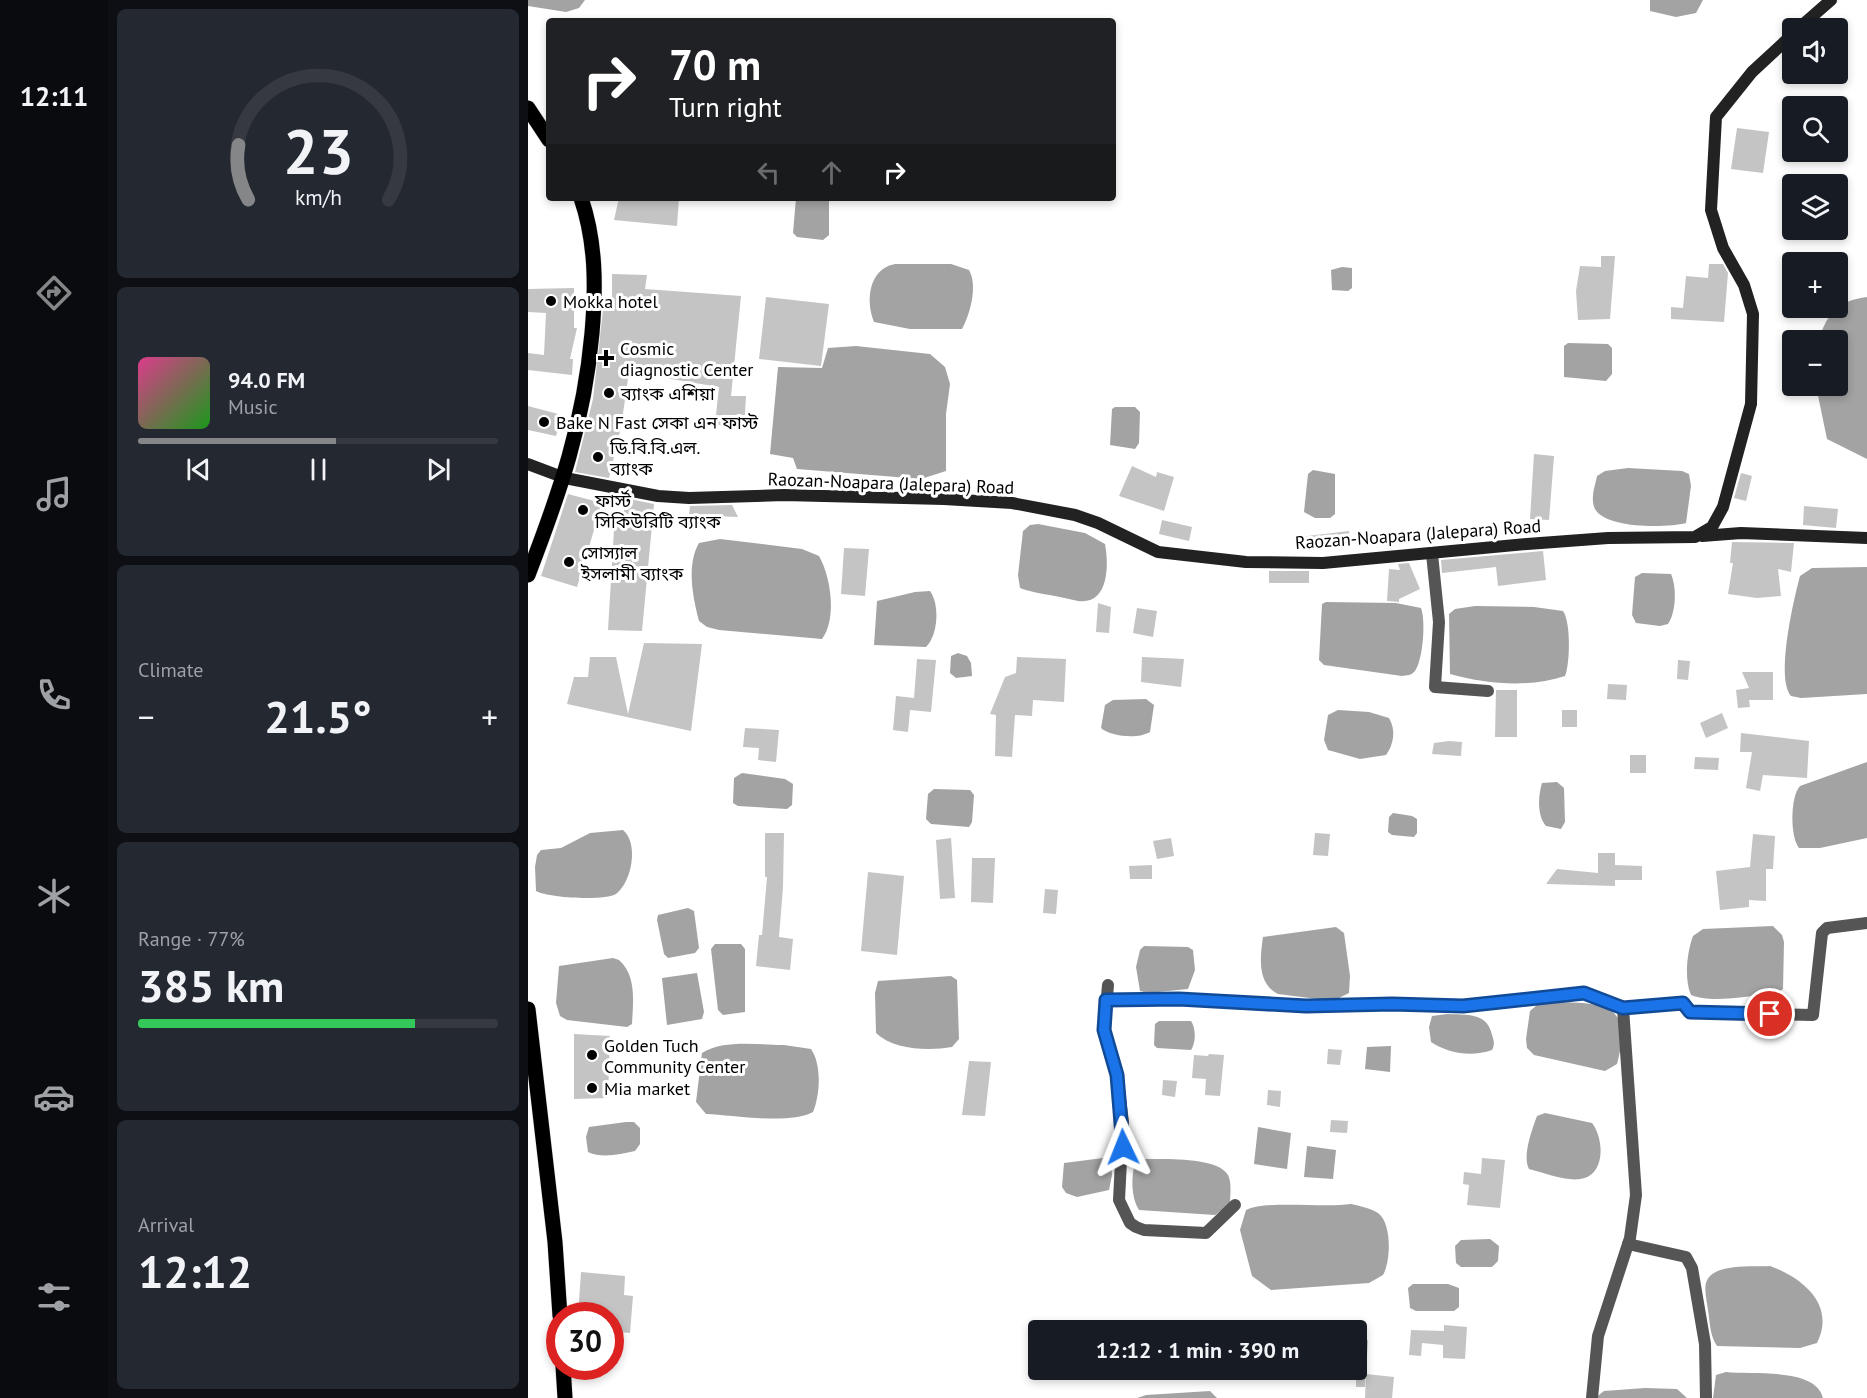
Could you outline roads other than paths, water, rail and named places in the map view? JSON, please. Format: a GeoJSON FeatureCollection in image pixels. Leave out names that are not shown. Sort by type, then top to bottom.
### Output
{"type":"FeatureCollection","features":[{"type":"Feature","properties":{"kind":"main road"},"geometry":{"type":"LineString","coordinates":[[1811,18],[1831,0]]}},
{"type":"Feature","properties":{"kind":"main road"},"geometry":{"type":"LineString","coordinates":[[1695,537],[1712,527],[1723,507],[1751,404],[1753,314],[1744,285],[1723,249],[1711,210],[1716,117],[1752,72],[1782,44]]}},
{"type":"Feature","properties":{"kind":"main road"},"geometry":{"type":"LineString","coordinates":[[528,108],[546,135]]}},
{"type":"Feature","properties":{"kind":"main road"},"geometry":{"type":"LineString","coordinates":[[528,575],[565,478],[586,390],[594,302],[592,238],[582,201]]}},
{"type":"Feature","properties":{"kind":"main road","name":"Raozan-Noapara (Jalepara) Road"},"geometry":{"type":"LineString","coordinates":[[528,464],[565,478],[635,493],[689,498],[784,495],[965,499],[1012,503],[1075,515],[1098,523],[1158,552],[1246,562],[1323,563],[1608,538],[1695,537],[1742,533],[1867,538]]}},
{"type":"Feature","properties":{"kind":"main road"},"geometry":{"type":"LineString","coordinates":[[528,1009],[555,1242],[559,1302]]}},
{"type":"Feature","properties":{"kind":"main road"},"geometry":{"type":"LineString","coordinates":[[564,1380],[565,1398]]}},
{"type":"Feature","properties":{"kind":"street"},"geometry":{"type":"LineString","coordinates":[[1432,554],[1439,622],[1435,687],[1488,691]]}},
{"type":"Feature","properties":{"kind":"street"},"geometry":{"type":"LineString","coordinates":[[1106,1000],[1179,999],[1306,1006],[1392,1004],[1463,1006],[1584,993],[1623,1008],[1683,1003],[1690,1012],[1813,1015],[1822,933],[1827,928],[1867,923]]}},
{"type":"Feature","properties":{"kind":"street"},"geometry":{"type":"LineString","coordinates":[[1108,986],[1104,1030],[1117,1075],[1123,1122],[1119,1200],[1130,1223],[1144,1230],[1206,1233],[1235,1205]]}},
{"type":"Feature","properties":{"kind":"street"},"geometry":{"type":"LineString","coordinates":[[1592,1398],[1598,1336],[1629,1244],[1636,1194],[1623,1008]]}},
{"type":"Feature","properties":{"kind":"street"},"geometry":{"type":"LineString","coordinates":[[1629,1244],[1686,1257],[1692,1268],[1704,1344],[1706,1398]]}},
{"type":"Feature","properties":{"kind":"place","name":"Mokka hotel"},"geometry":{"type":"Point","coordinates":[551,301]}},
{"type":"Feature","properties":{"kind":"place","name":"Cosmic diagnostic Center"},"geometry":{"type":"Point","coordinates":[606,358]}},
{"type":"Feature","properties":{"kind":"place","name":"ব্যাংক এশিয়া"},"geometry":{"type":"Point","coordinates":[609,393]}},
{"type":"Feature","properties":{"kind":"place","name":"Bake N Fast সেকা এন ফাস্ট"},"geometry":{"type":"Point","coordinates":[544,422]}},
{"type":"Feature","properties":{"kind":"place","name":"ডি.বি.বি.এল. ব্যাংক"},"geometry":{"type":"Point","coordinates":[598,457]}},
{"type":"Feature","properties":{"kind":"place","name":"ফার্স্ট সিকিউরিটি ব্যাংক"},"geometry":{"type":"Point","coordinates":[583,510]}},
{"type":"Feature","properties":{"kind":"place","name":"সোস্যাল ইসলামী ব্যাংক"},"geometry":{"type":"Point","coordinates":[569,562]}},
{"type":"Feature","properties":{"kind":"place","name":"Golden Tuch Community Center"},"geometry":{"type":"Point","coordinates":[592,1055]}},
{"type":"Feature","properties":{"kind":"place","name":"Mia market"},"geometry":{"type":"Point","coordinates":[592,1088]}}]}
